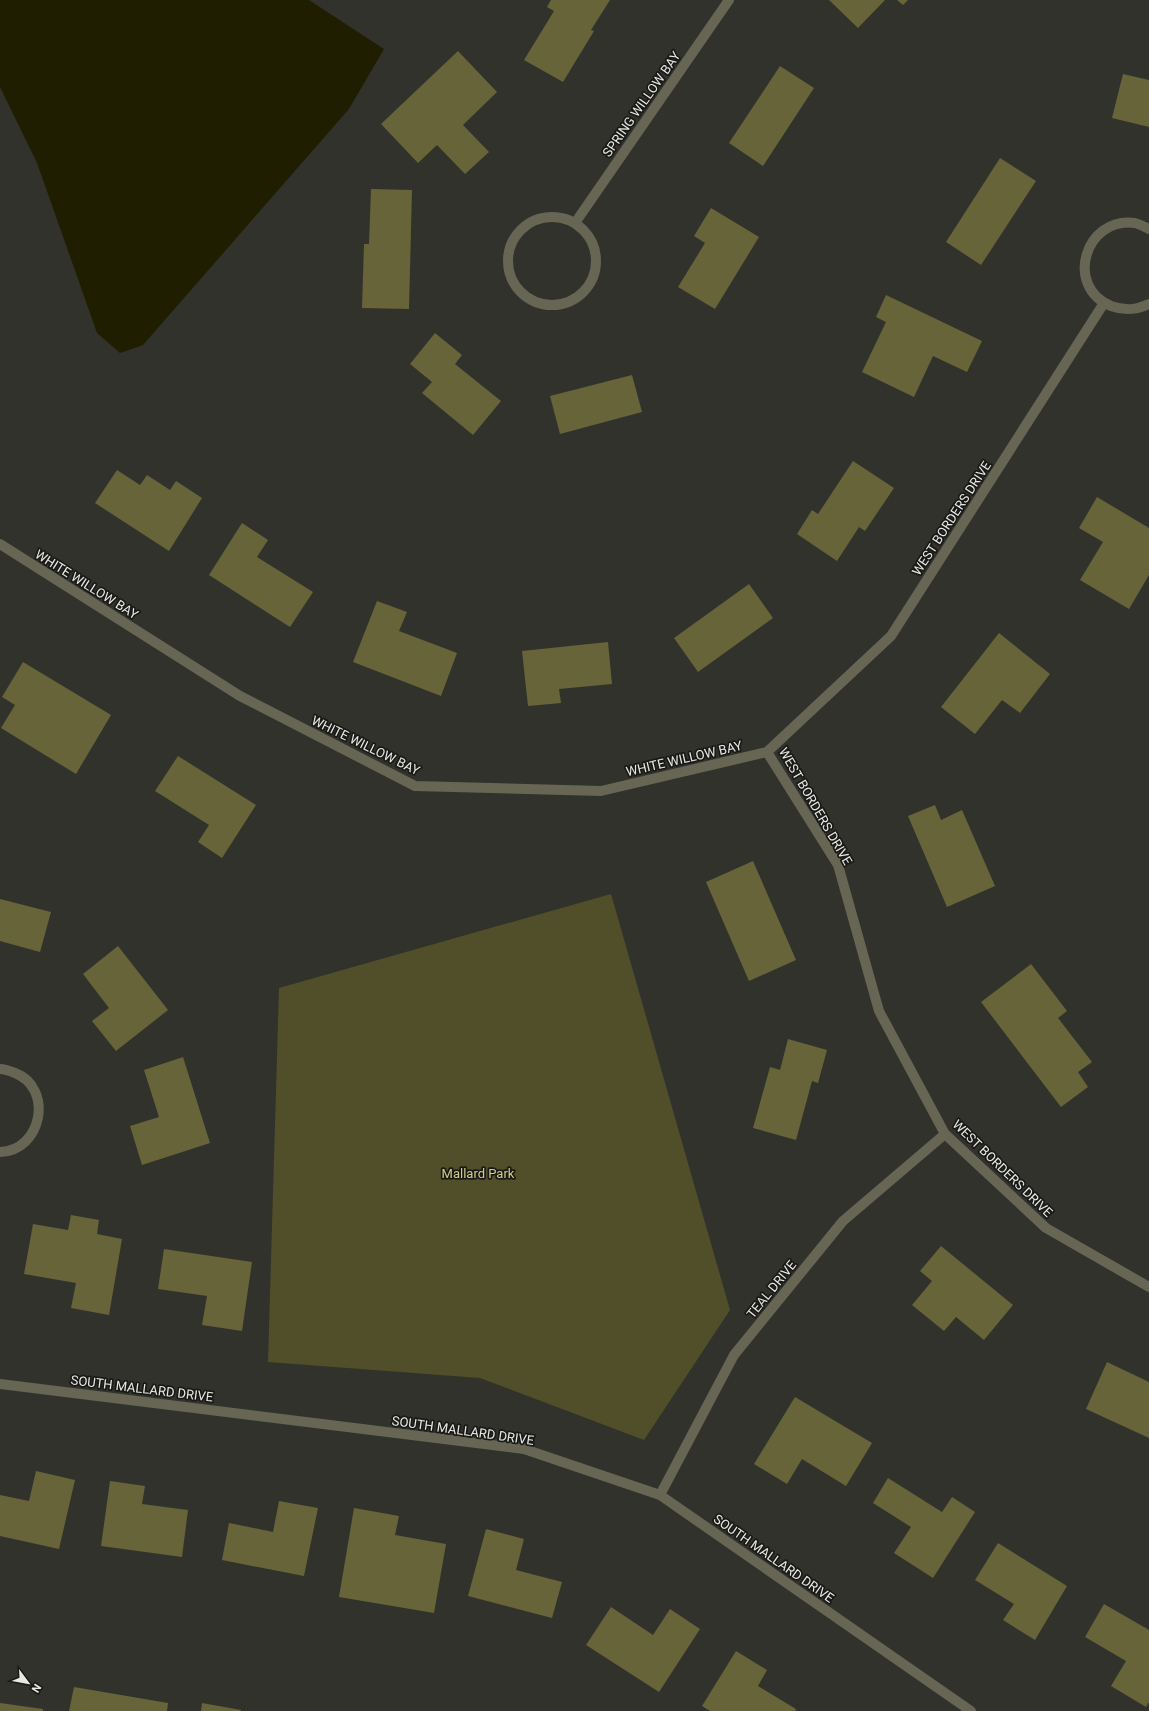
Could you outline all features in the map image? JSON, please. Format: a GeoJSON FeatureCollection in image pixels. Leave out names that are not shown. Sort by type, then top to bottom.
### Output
{"type":"FeatureCollection","features":[{"type":"Feature","properties":{"kind":"street","name":"SPRING WILLOW BAY"},"geometry":{"type":"LineString","coordinates":[[575,224],[729,0]]}},
{"type":"Feature","properties":{"kind":"street"},"geometry":{"type":"LineString","coordinates":[[559,218],[575,224],[588,235],[595,251],[596,268],[590,284],[578,297],[563,304],[546,305],[529,300],[517,288],[510,272],[508,255],[514,239],[526,226],[541,219],[559,218]]}},
{"type":"Feature","properties":{"kind":"street"},"geometry":{"type":"LineString","coordinates":[[1149,229],[1135,223],[1118,223],[1103,230],[1091,242],[1085,258],[1085,276],[1092,291],[1104,303],[1120,309],[1136,309],[1149,304]]}},
{"type":"Feature","properties":{"kind":"street","name":"WEST BORDERS DRIVE"},"geometry":{"type":"LineString","coordinates":[[1104,303],[891,636],[767,752],[838,865],[879,1011],[945,1134],[1046,1228],[1149,1287]]}},
{"type":"Feature","properties":{"kind":"street","name":"WHITE WILLOW BAY"},"geometry":{"type":"LineString","coordinates":[[0,544],[240,696],[414,786],[601,792],[767,752]]}},
{"type":"Feature","properties":{"kind":"street"},"geometry":{"type":"LineString","coordinates":[[0,1069],[5,1069],[20,1075],[32,1086],[39,1101],[39,1118],[33,1133],[22,1145],[6,1152],[0,1152]]}},
{"type":"Feature","properties":{"kind":"street","name":"TEAL DRIVE"},"geometry":{"type":"LineString","coordinates":[[660,1495],[734,1355],[843,1221],[945,1134]]}},
{"type":"Feature","properties":{"kind":"street","name":"SOUTH MALLARD DRIVE"},"geometry":{"type":"LineString","coordinates":[[0,1384],[524,1449],[660,1495],[971,1711]]}},
{"type":"Feature","properties":{"kind":"green space","name":"Mallard Park"},"geometry":{"type":"Polygon","coordinates":[[[611,894],[730,1310],[644,1440],[480,1378],[268,1362],[279,988],[611,894]]]}},
{"type":"Feature","properties":{"kind":"shaded area"},"geometry":{"type":"Polygon","coordinates":[[[0,0],[309,0],[384,49],[349,109],[143,345],[120,353],[97,333],[37,163],[0,87],[0,0]]]}},
{"type":"Feature","properties":{"kind":"building"},"geometry":{"type":"Polygon","coordinates":[[[551,0],[610,0],[591,30],[594,31],[563,82],[524,60],[554,11],[547,7],[551,0]]]}},
{"type":"Feature","properties":{"kind":"building"},"geometry":{"type":"Polygon","coordinates":[[[829,0],[885,0],[858,28],[829,0]]]}},
{"type":"Feature","properties":{"kind":"building"},"geometry":{"type":"Polygon","coordinates":[[[897,0],[908,0],[903,5],[897,0]]]}},
{"type":"Feature","properties":{"kind":"building"},"geometry":{"type":"Polygon","coordinates":[[[458,51],[497,92],[463,125],[489,152],[465,174],[437,145],[418,163],[381,124],[458,51]]]}},
{"type":"Feature","properties":{"kind":"building"},"geometry":{"type":"Polygon","coordinates":[[[780,66],[814,88],[763,166],[729,143],[780,66]]]}},
{"type":"Feature","properties":{"kind":"building"},"geometry":{"type":"Polygon","coordinates":[[[1123,74],[1149,80],[1149,127],[1112,118],[1123,74]]]}},
{"type":"Feature","properties":{"kind":"building"},"geometry":{"type":"Polygon","coordinates":[[[1000,158],[1036,181],[981,265],[946,242],[1000,158]]]}},
{"type":"Feature","properties":{"kind":"building"},"geometry":{"type":"Polygon","coordinates":[[[371,189],[412,190],[409,309],[362,308],[364,244],[369,244],[371,189]]]}},
{"type":"Feature","properties":{"kind":"building"},"geometry":{"type":"Polygon","coordinates":[[[711,208],[759,237],[715,309],[678,287],[705,243],[694,236],[711,208]]]}},
{"type":"Feature","properties":{"kind":"building"},"geometry":{"type":"Polygon","coordinates":[[[886,295],[982,341],[967,372],[933,356],[914,397],[862,372],[886,322],[876,317],[886,295]]]}},
{"type":"Feature","properties":{"kind":"building"},"geometry":{"type":"Polygon","coordinates":[[[435,333],[462,355],[455,364],[501,401],[473,435],[422,393],[432,382],[410,364],[435,333]]]}},
{"type":"Feature","properties":{"kind":"building"},"geometry":{"type":"Polygon","coordinates":[[[632,375],[642,412],[560,434],[550,396],[632,375]]]}},
{"type":"Feature","properties":{"kind":"building"},"geometry":{"type":"Polygon","coordinates":[[[853,461],[894,488],[865,531],[859,527],[837,561],[797,534],[812,510],[818,514],[853,461]]]}},
{"type":"Feature","properties":{"kind":"building"},"geometry":{"type":"Polygon","coordinates":[[[117,470],[140,485],[147,475],[170,490],[176,481],[202,498],[169,551],[95,503],[117,470]]]}},
{"type":"Feature","properties":{"kind":"building"},"geometry":{"type":"Polygon","coordinates":[[[1097,497],[1149,528],[1149,575],[1129,609],[1080,580],[1103,542],[1079,528],[1097,497]]]}},
{"type":"Feature","properties":{"kind":"building"},"geometry":{"type":"Polygon","coordinates":[[[242,523],[268,540],[257,557],[313,592],[290,627],[209,575],[242,523]]]}},
{"type":"Feature","properties":{"kind":"building"},"geometry":{"type":"Polygon","coordinates":[[[749,584],[773,618],[698,672],[674,638],[749,584]]]}},
{"type":"Feature","properties":{"kind":"building"},"geometry":{"type":"Polygon","coordinates":[[[377,601],[407,612],[399,631],[457,653],[441,696],[353,662],[377,601]]]}},
{"type":"Feature","properties":{"kind":"building"},"geometry":{"type":"Polygon","coordinates":[[[999,633],[1050,674],[1020,713],[1002,700],[975,734],[941,707],[999,633]]]}},
{"type":"Feature","properties":{"kind":"building"},"geometry":{"type":"Polygon","coordinates":[[[608,642],[612,684],[559,689],[561,703],[528,706],[522,651],[608,642]]]}},
{"type":"Feature","properties":{"kind":"building"},"geometry":{"type":"Polygon","coordinates":[[[23,662],[111,715],[76,774],[1,728],[15,705],[2,697],[23,662]]]}},
{"type":"Feature","properties":{"kind":"building"},"geometry":{"type":"Polygon","coordinates":[[[178,756],[256,805],[222,858],[198,842],[209,825],[155,791],[178,756]]]}},
{"type":"Feature","properties":{"kind":"building"},"geometry":{"type":"Polygon","coordinates":[[[935,805],[941,820],[962,810],[995,886],[947,907],[908,816],[935,805]]]}},
{"type":"Feature","properties":{"kind":"building"},"geometry":{"type":"Polygon","coordinates":[[[753,861],[796,960],[749,981],[706,882],[753,861]]]}},
{"type":"Feature","properties":{"kind":"building"},"geometry":{"type":"Polygon","coordinates":[[[0,899],[51,912],[40,952],[0,941],[0,899]]]}},
{"type":"Feature","properties":{"kind":"building"},"geometry":{"type":"Polygon","coordinates":[[[118,946],[168,1010],[116,1051],[92,1021],[109,1008],[83,974],[118,946]]]}},
{"type":"Feature","properties":{"kind":"building"},"geometry":{"type":"Polygon","coordinates":[[[1031,964],[1067,1011],[1058,1018],[1092,1062],[1078,1072],[1088,1087],[1061,1107],[981,1002],[1031,964]]]}},
{"type":"Feature","properties":{"kind":"building"},"geometry":{"type":"Polygon","coordinates":[[[788,1039],[827,1050],[818,1083],[812,1081],[796,1140],[753,1128],[770,1067],[780,1070],[788,1039]]]}},
{"type":"Feature","properties":{"kind":"building"},"geometry":{"type":"Polygon","coordinates":[[[183,1057],[210,1143],[142,1165],[130,1126],[159,1117],[144,1070],[183,1057]]]}},
{"type":"Feature","properties":{"kind":"building"},"geometry":{"type":"Polygon","coordinates":[[[71,1215],[99,1220],[97,1234],[122,1239],[109,1315],[71,1308],[76,1283],[24,1274],[33,1224],[68,1230],[71,1215]]]}},
{"type":"Feature","properties":{"kind":"building"},"geometry":{"type":"Polygon","coordinates":[[[941,1246],[1013,1305],[984,1340],[956,1317],[944,1331],[912,1305],[932,1281],[920,1271],[941,1246]]]}},
{"type":"Feature","properties":{"kind":"building"},"geometry":{"type":"Polygon","coordinates":[[[164,1249],[252,1262],[242,1331],[202,1325],[207,1296],[158,1289],[164,1249]]]}},
{"type":"Feature","properties":{"kind":"building"},"geometry":{"type":"Polygon","coordinates":[[[1107,1362],[1149,1382],[1149,1438],[1086,1409],[1107,1362]]]}},
{"type":"Feature","properties":{"kind":"building"},"geometry":{"type":"Polygon","coordinates":[[[795,1397],[872,1443],[846,1486],[802,1459],[787,1484],[754,1464],[795,1397]]]}},
{"type":"Feature","properties":{"kind":"building"},"geometry":{"type":"Polygon","coordinates":[[[36,1471],[75,1480],[59,1549],[0,1536],[0,1495],[29,1501],[36,1471]]]}},
{"type":"Feature","properties":{"kind":"building"},"geometry":{"type":"Polygon","coordinates":[[[888,1478],[942,1512],[952,1497],[975,1512],[933,1578],[894,1553],[911,1527],[873,1503],[888,1478]]]}},
{"type":"Feature","properties":{"kind":"building"},"geometry":{"type":"Polygon","coordinates":[[[110,1481],[145,1486],[142,1504],[188,1510],[182,1557],[101,1546],[110,1481]]]}},
{"type":"Feature","properties":{"kind":"building"},"geometry":{"type":"Polygon","coordinates":[[[279,1501],[318,1508],[304,1576],[222,1560],[229,1523],[273,1532],[279,1501]]]}},
{"type":"Feature","properties":{"kind":"building"},"geometry":{"type":"Polygon","coordinates":[[[354,1508],[399,1516],[395,1535],[446,1544],[434,1613],[339,1597],[354,1508]]]}},
{"type":"Feature","properties":{"kind":"building"},"geometry":{"type":"Polygon","coordinates":[[[486,1529],[524,1539],[516,1570],[562,1582],[552,1618],[468,1596],[486,1529]]]}},
{"type":"Feature","properties":{"kind":"building"},"geometry":{"type":"Polygon","coordinates":[[[998,1543],[1067,1586],[1035,1640],[1003,1620],[1014,1604],[975,1580],[998,1543]]]}},
{"type":"Feature","properties":{"kind":"building"},"geometry":{"type":"Polygon","coordinates":[[[1104,1604],[1149,1630],[1149,1702],[1146,1707],[1111,1686],[1126,1661],[1085,1637],[1104,1604]]]}},
{"type":"Feature","properties":{"kind":"building"},"geometry":{"type":"Polygon","coordinates":[[[611,1607],[653,1635],[670,1609],[700,1629],[659,1692],[586,1645],[611,1607]]]}},
{"type":"Feature","properties":{"kind":"building"},"geometry":{"type":"Polygon","coordinates":[[[736,1651],[767,1670],[758,1686],[796,1709],[795,1711],[710,1711],[702,1706],[736,1651]]]}},
{"type":"Feature","properties":{"kind":"building"},"geometry":{"type":"Polygon","coordinates":[[[74,1687],[168,1703],[167,1711],[69,1711],[74,1687]]]}},
{"type":"Feature","properties":{"kind":"building"},"geometry":{"type":"Polygon","coordinates":[[[0,1703],[43,1709],[43,1711],[0,1711],[0,1703]]]}},
{"type":"Feature","properties":{"kind":"building"},"geometry":{"type":"Polygon","coordinates":[[[202,1703],[241,1710],[241,1711],[201,1711],[202,1703]]]}}]}
